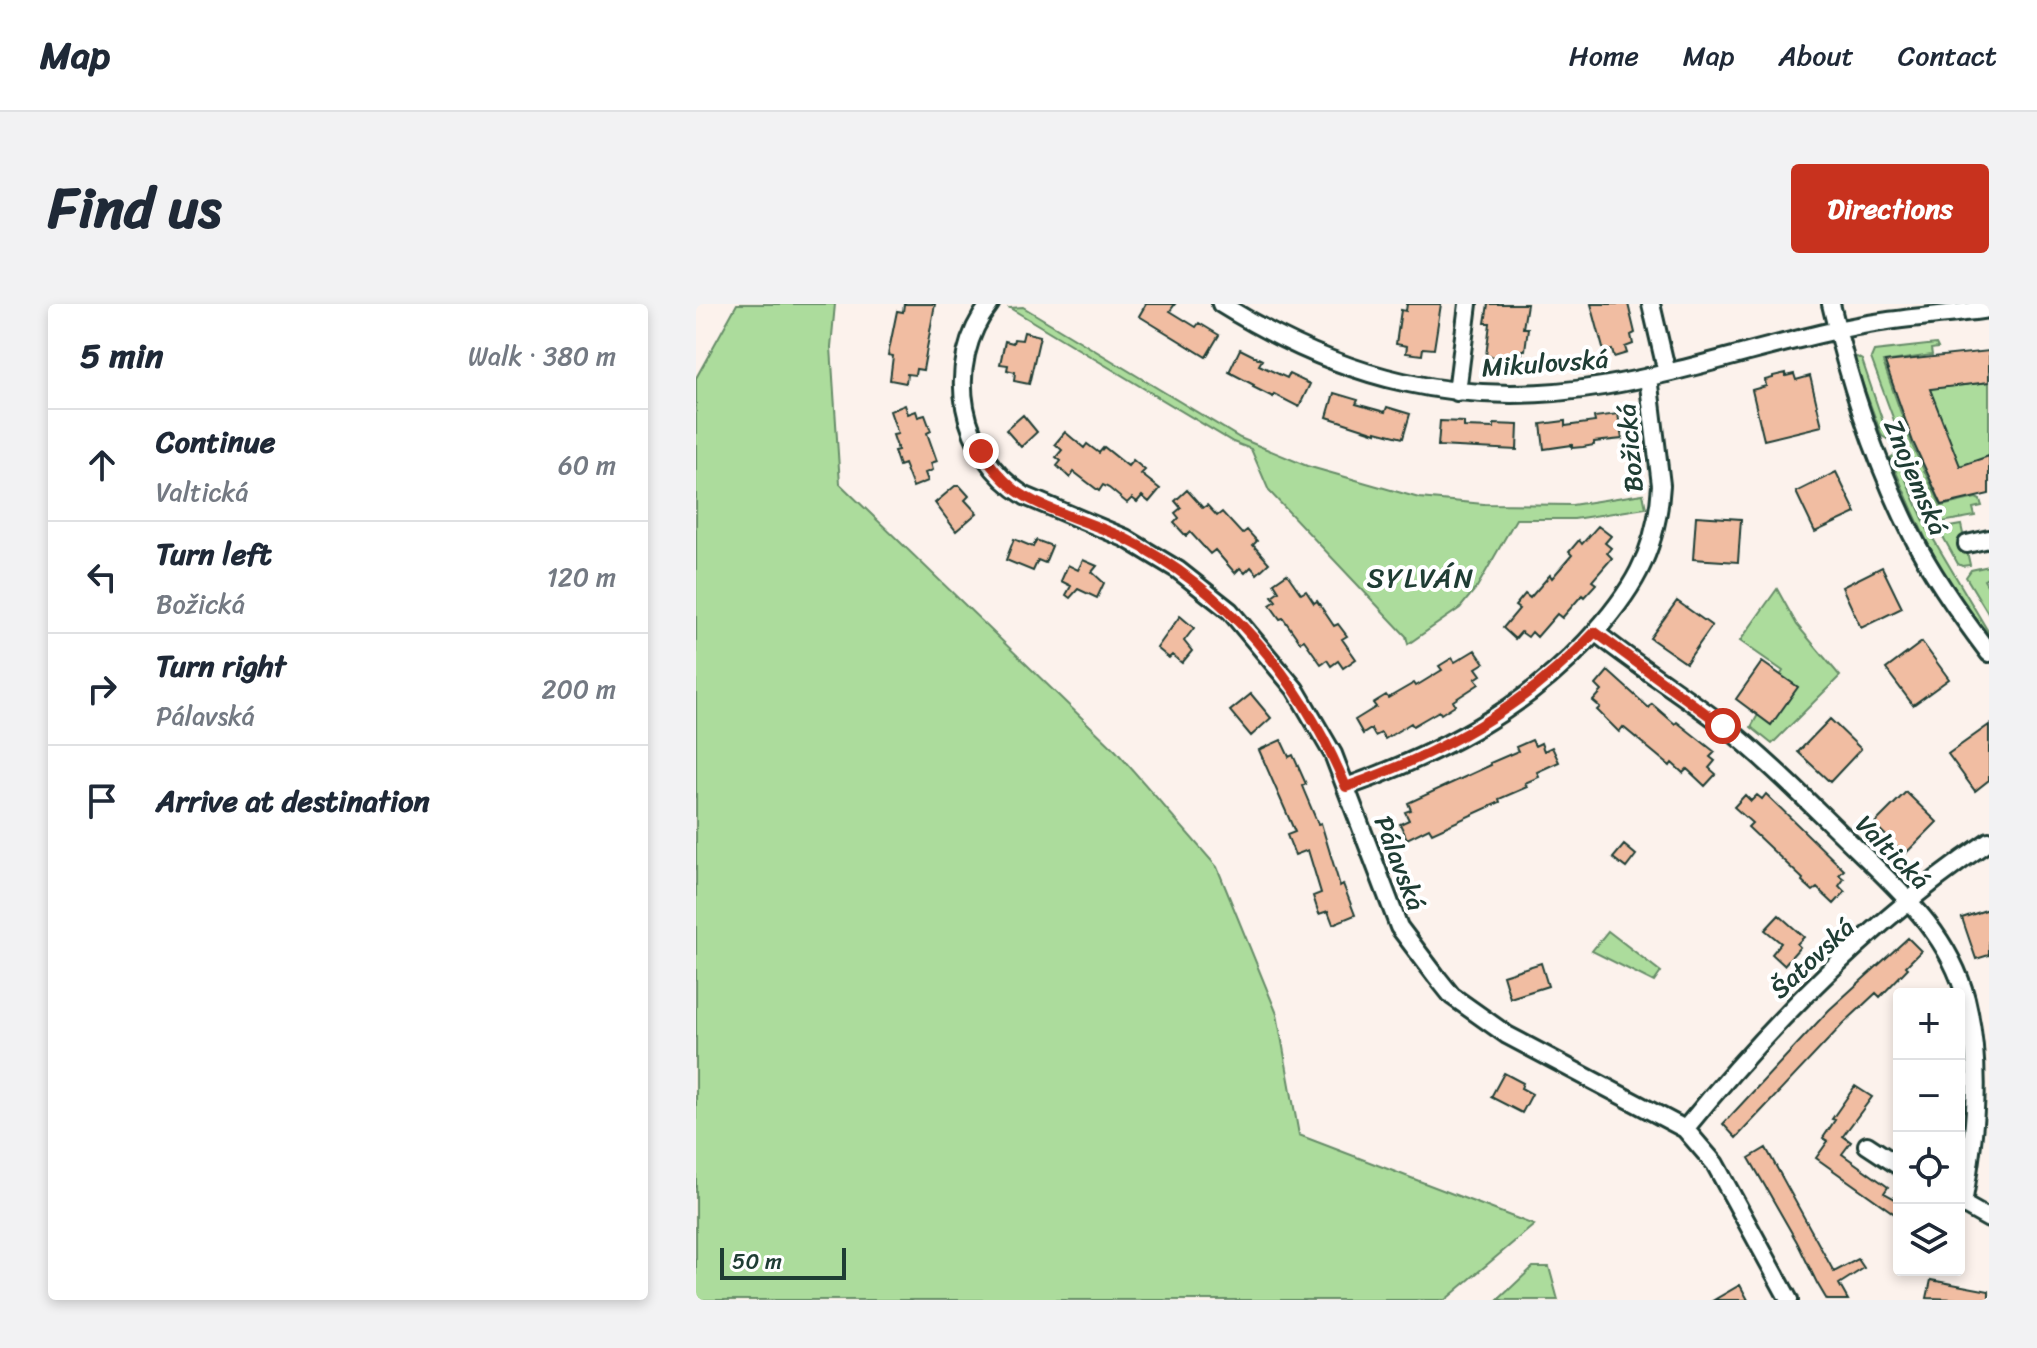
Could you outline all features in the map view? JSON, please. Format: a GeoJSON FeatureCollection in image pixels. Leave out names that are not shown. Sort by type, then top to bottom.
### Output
{"type":"FeatureCollection","features":[{"type":"Feature","properties":{"kind":"street","name":"Pálavská"},"geometry":{"type":"LineString","coordinates":[[990,304],[974,330],[967,349],[962,389],[971,431],[990,464],[1025,496],[1125,538],[1178,570],[1230,611],[1295,689],[1333,754],[1399,927],[1452,996],[1507,1035],[1685,1129],[1715,1164],[1789,1300]]}},
{"type":"Feature","properties":{"kind":"street"},"geometry":{"type":"LineString","coordinates":[[1457,392],[1468,304]]}},
{"type":"Feature","properties":{"kind":"street"},"geometry":{"type":"LineString","coordinates":[[1651,304],[1667,373]]}},
{"type":"Feature","properties":{"kind":"street","name":"Znojemská"},"geometry":{"type":"LineString","coordinates":[[1831,304],[1872,442],[1912,536],[1955,609],[1989,653]]}},
{"type":"Feature","properties":{"kind":"street","name":"Mikulovská"},"geometry":{"type":"LineString","coordinates":[[1225,305],[1289,343],[1334,362],[1402,383],[1457,392],[1517,394],[1558,392],[1648,377],[1837,330],[1989,309]]}},
{"type":"Feature","properties":{"kind":"street","name":"Božická"},"geometry":{"type":"LineString","coordinates":[[1346,787],[1424,756],[1484,725],[1551,676],[1624,598],[1637,576],[1656,526],[1661,485],[1648,377]]}},
{"type":"Feature","properties":{"kind":"street"},"geometry":{"type":"LineString","coordinates":[[1967,544],[1989,539]]}},
{"type":"Feature","properties":{"kind":"street","name":"Valtická"},"geometry":{"type":"LineString","coordinates":[[1595,632],[1723,726],[1800,793],[1909,900],[1945,947],[1966,997],[1974,1042],[1978,1093],[1974,1143],[1965,1185]]}},
{"type":"Feature","properties":{"kind":"street","name":"Šatovská"},"geometry":{"type":"LineString","coordinates":[[1685,1129],[1732,1071],[1805,994],[1909,900],[1989,841]]}},
{"type":"Feature","properties":{"kind":"street"},"geometry":{"type":"LineString","coordinates":[[1867,1145],[1893,1162]]}},
{"type":"Feature","properties":{"kind":"street","name":"Valtická"},"geometry":{"type":"LineString","coordinates":[[1963,1204],[1989,1219]]}},
{"type":"Feature","properties":{"kind":"green space"},"geometry":{"type":"Polygon","coordinates":[[[737,304],[835,304],[831,347],[840,484],[1116,751],[1217,867],[1277,1014],[1299,1135],[1534,1225],[1445,1300],[696,1300],[696,378],[737,304]]]}},
{"type":"Feature","properties":{"kind":"green space"},"geometry":{"type":"Polygon","coordinates":[[[1023,307],[1240,438],[1307,466],[1419,498],[1484,504],[1572,505],[1643,494],[1646,508],[1574,519],[1516,519],[1477,587],[1460,608],[1408,644],[1406,636],[1269,491],[1251,449],[1233,442],[1010,308],[1023,307]]]}},
{"type":"Feature","properties":{"kind":"green space"},"geometry":{"type":"Polygon","coordinates":[[[1936,344],[1938,348],[1931,349],[1932,355],[1883,362],[1913,447],[1941,506],[1976,498],[1980,500],[1982,506],[1973,508],[1975,516],[1937,523],[1916,480],[1871,358],[1874,351],[1936,344]]]}},
{"type":"Feature","properties":{"kind":"green space"},"geometry":{"type":"Polygon","coordinates":[[[1853,358],[1862,360],[1889,440],[1882,436],[1853,358]]]}},
{"type":"Feature","properties":{"kind":"green space"},"geometry":{"type":"Polygon","coordinates":[[[1989,382],[1989,457],[1961,469],[1929,389],[1989,382]]]}},
{"type":"Feature","properties":{"kind":"green space"},"geometry":{"type":"Polygon","coordinates":[[[1895,455],[1928,530],[1989,633],[1973,617],[1944,575],[1890,458],[1895,455]]]}},
{"type":"Feature","properties":{"kind":"green space"},"geometry":{"type":"Polygon","coordinates":[[[1961,525],[1970,565],[1962,566],[1941,533],[1944,528],[1961,525]]]}},
{"type":"Feature","properties":{"kind":"green space"},"geometry":{"type":"Polygon","coordinates":[[[1989,566],[1989,577],[1984,580],[1989,588],[1989,615],[1966,577],[1971,570],[1989,566]]]}},
{"type":"Feature","properties":{"kind":"green space"},"geometry":{"type":"Polygon","coordinates":[[[1777,589],[1797,625],[1840,676],[1772,744],[1751,727],[1783,671],[1740,641],[1777,589]]]}},
{"type":"Feature","properties":{"kind":"green space"},"geometry":{"type":"Polygon","coordinates":[[[1608,931],[1661,972],[1654,982],[1592,951],[1608,931]]]}},
{"type":"Feature","properties":{"kind":"green space"},"geometry":{"type":"Polygon","coordinates":[[[1533,1267],[1549,1267],[1558,1300],[1498,1300],[1533,1267]]]}},
{"type":"Feature","properties":{"kind":"building"},"geometry":{"type":"Polygon","coordinates":[[[904,304],[935,304],[923,370],[916,369],[915,375],[907,374],[906,383],[890,380],[893,356],[888,355],[897,311],[903,312],[904,304]]]}},
{"type":"Feature","properties":{"kind":"building"},"geometry":{"type":"Polygon","coordinates":[[[1146,304],[1175,304],[1170,311],[1196,327],[1199,323],[1219,335],[1206,357],[1139,316],[1146,304]]]}},
{"type":"Feature","properties":{"kind":"building"},"geometry":{"type":"Polygon","coordinates":[[[1407,304],[1441,304],[1434,349],[1423,348],[1422,355],[1406,353],[1407,346],[1396,344],[1401,310],[1406,311],[1407,304]]]}},
{"type":"Feature","properties":{"kind":"building"},"geometry":{"type":"Polygon","coordinates":[[[1488,304],[1527,304],[1523,328],[1528,328],[1525,350],[1522,350],[1522,361],[1514,360],[1512,369],[1494,367],[1496,357],[1486,356],[1490,323],[1485,323],[1488,304]]]}},
{"type":"Feature","properties":{"kind":"building"},"geometry":{"type":"Polygon","coordinates":[[[1591,304],[1628,304],[1635,333],[1631,335],[1633,344],[1625,347],[1627,353],[1614,357],[1612,350],[1604,352],[1591,304]]]}},
{"type":"Feature","properties":{"kind":"building"},"geometry":{"type":"Polygon","coordinates":[[[1024,332],[1040,336],[1029,384],[1014,381],[1015,372],[1007,370],[1008,365],[1000,364],[1005,341],[1013,343],[1014,339],[1022,340],[1024,332]]]}},
{"type":"Feature","properties":{"kind":"building"},"geometry":{"type":"Polygon","coordinates":[[[1240,349],[1262,360],[1259,365],[1287,378],[1289,374],[1310,384],[1299,407],[1253,387],[1229,372],[1240,349]]]}},
{"type":"Feature","properties":{"kind":"building"},"geometry":{"type":"Polygon","coordinates":[[[1989,351],[1989,382],[1930,389],[1960,466],[1989,456],[1989,494],[1942,505],[1913,442],[1885,362],[1989,351]]]}},
{"type":"Feature","properties":{"kind":"building"},"geometry":{"type":"Polygon","coordinates":[[[1786,373],[1786,376],[1794,374],[1796,380],[1810,376],[1822,426],[1764,440],[1752,390],[1766,386],[1765,380],[1773,376],[1786,373]]]}},
{"type":"Feature","properties":{"kind":"building"},"geometry":{"type":"Polygon","coordinates":[[[1334,393],[1358,400],[1356,404],[1385,412],[1387,407],[1410,414],[1403,438],[1327,417],[1334,393]]]}},
{"type":"Feature","properties":{"kind":"building"},"geometry":{"type":"Polygon","coordinates":[[[905,405],[908,414],[916,411],[918,417],[925,415],[931,431],[927,433],[937,461],[931,463],[933,470],[925,473],[928,481],[913,487],[904,464],[899,466],[894,451],[898,450],[893,435],[898,434],[890,411],[905,405]]]}},
{"type":"Feature","properties":{"kind":"building"},"geometry":{"type":"Polygon","coordinates":[[[1618,414],[1622,439],[1594,442],[1594,445],[1583,447],[1572,448],[1572,445],[1544,449],[1541,424],[1565,421],[1565,426],[1595,422],[1594,417],[1618,414]]]}},
{"type":"Feature","properties":{"kind":"building"},"geometry":{"type":"Polygon","coordinates":[[[1023,415],[1037,432],[1021,447],[1006,430],[1023,415]]]}},
{"type":"Feature","properties":{"kind":"building"},"geometry":{"type":"Polygon","coordinates":[[[1440,421],[1464,422],[1464,427],[1518,425],[1517,450],[1438,446],[1440,421]]]}},
{"type":"Feature","properties":{"kind":"building"},"geometry":{"type":"Polygon","coordinates":[[[1065,432],[1084,448],[1087,444],[1099,453],[1104,447],[1128,466],[1133,460],[1145,470],[1141,474],[1160,489],[1149,502],[1142,496],[1137,502],[1132,498],[1127,503],[1109,488],[1103,485],[1099,491],[1074,472],[1070,478],[1057,466],[1061,461],[1056,457],[1062,450],[1055,444],[1065,432]]]}},
{"type":"Feature","properties":{"kind":"building"},"geometry":{"type":"Polygon","coordinates":[[[1836,472],[1856,513],[1815,532],[1796,492],[1836,472]]]}},
{"type":"Feature","properties":{"kind":"building"},"geometry":{"type":"Polygon","coordinates":[[[955,486],[960,486],[969,496],[965,500],[977,513],[956,531],[935,503],[955,486]]]}},
{"type":"Feature","properties":{"kind":"building"},"geometry":{"type":"Polygon","coordinates":[[[1187,490],[1203,508],[1207,505],[1217,516],[1222,512],[1242,534],[1247,530],[1257,541],[1253,545],[1269,563],[1257,574],[1251,567],[1245,573],[1240,568],[1235,573],[1215,550],[1210,554],[1190,532],[1186,536],[1174,523],[1179,518],[1175,513],[1181,508],[1175,501],[1187,490]]]}},
{"type":"Feature","properties":{"kind":"building"},"geometry":{"type":"Polygon","coordinates":[[[1696,516],[1741,519],[1738,562],[1693,559],[1696,516]]]}},
{"type":"Feature","properties":{"kind":"building"},"geometry":{"type":"Polygon","coordinates":[[[1598,526],[1611,536],[1605,543],[1611,548],[1607,553],[1612,558],[1592,581],[1596,584],[1562,618],[1557,614],[1537,637],[1532,632],[1528,637],[1521,632],[1515,639],[1503,628],[1519,609],[1515,606],[1525,594],[1530,598],[1550,575],[1552,578],[1572,555],[1569,552],[1579,540],[1582,544],[1598,526]]]}},
{"type":"Feature","properties":{"kind":"building"},"geometry":{"type":"Polygon","coordinates":[[[1014,539],[1033,547],[1036,540],[1052,546],[1045,563],[1038,560],[1033,571],[1006,560],[1014,539]]]}},
{"type":"Feature","properties":{"kind":"building"},"geometry":{"type":"Polygon","coordinates":[[[1083,560],[1097,566],[1092,572],[1104,583],[1097,598],[1078,589],[1070,598],[1066,595],[1071,586],[1061,581],[1068,565],[1078,570],[1083,560]]]}},
{"type":"Feature","properties":{"kind":"building"},"geometry":{"type":"Polygon","coordinates":[[[1882,567],[1902,608],[1861,628],[1842,587],[1882,567]]]}},
{"type":"Feature","properties":{"kind":"building"},"geometry":{"type":"Polygon","coordinates":[[[1287,574],[1301,594],[1306,591],[1334,626],[1338,624],[1347,636],[1342,639],[1356,659],[1343,668],[1338,661],[1331,666],[1327,660],[1321,664],[1304,640],[1300,642],[1283,618],[1280,619],[1270,605],[1276,601],[1272,596],[1279,591],[1274,583],[1287,574]]]}},
{"type":"Feature","properties":{"kind":"building"},"geometry":{"type":"Polygon","coordinates":[[[1677,601],[1712,626],[1686,663],[1650,638],[1677,601]]]}},
{"type":"Feature","properties":{"kind":"building"},"geometry":{"type":"Polygon","coordinates":[[[1180,616],[1194,628],[1184,641],[1192,651],[1182,663],[1172,655],[1169,658],[1157,648],[1180,616]]]}},
{"type":"Feature","properties":{"kind":"building"},"geometry":{"type":"Polygon","coordinates":[[[1922,642],[1949,679],[1913,705],[1886,669],[1922,642]]]}},
{"type":"Feature","properties":{"kind":"building"},"geometry":{"type":"Polygon","coordinates":[[[1475,650],[1484,663],[1476,668],[1481,675],[1475,679],[1479,684],[1453,701],[1455,705],[1413,726],[1411,723],[1385,739],[1381,733],[1375,736],[1371,729],[1363,734],[1355,720],[1376,707],[1373,703],[1414,683],[1416,686],[1442,670],[1439,666],[1452,658],[1455,662],[1475,650]]]}},
{"type":"Feature","properties":{"kind":"building"},"geometry":{"type":"Polygon","coordinates":[[[1762,662],[1798,687],[1771,725],[1736,699],[1762,662]]]}},
{"type":"Feature","properties":{"kind":"building"},"geometry":{"type":"Polygon","coordinates":[[[1608,671],[1649,708],[1652,704],[1715,752],[1710,757],[1715,761],[1709,768],[1716,774],[1705,786],[1687,769],[1683,773],[1672,763],[1670,766],[1623,727],[1619,732],[1597,710],[1600,707],[1593,701],[1602,691],[1596,685],[1608,671]]]}},
{"type":"Feature","properties":{"kind":"building"},"geometry":{"type":"Polygon","coordinates":[[[1251,694],[1271,718],[1251,736],[1230,711],[1251,694]]]}},
{"type":"Feature","properties":{"kind":"building"},"geometry":{"type":"Polygon","coordinates":[[[1830,719],[1861,749],[1830,782],[1798,752],[1830,719]]]}},
{"type":"Feature","properties":{"kind":"building"},"geometry":{"type":"Polygon","coordinates":[[[1989,725],[1989,780],[1975,791],[1948,754],[1989,725]]]}},
{"type":"Feature","properties":{"kind":"building"},"geometry":{"type":"Polygon","coordinates":[[[1281,740],[1289,757],[1293,755],[1306,784],[1302,786],[1318,824],[1321,823],[1340,886],[1343,884],[1355,915],[1333,924],[1328,911],[1319,914],[1313,896],[1321,893],[1308,850],[1295,855],[1287,835],[1295,832],[1259,750],[1281,740]]]}},
{"type":"Feature","properties":{"kind":"building"},"geometry":{"type":"Polygon","coordinates":[[[1532,740],[1535,746],[1541,743],[1544,751],[1552,747],[1559,762],[1537,772],[1539,777],[1525,783],[1527,787],[1499,799],[1500,802],[1432,833],[1429,828],[1407,839],[1400,824],[1409,820],[1405,812],[1411,810],[1408,803],[1491,765],[1532,740]]]}},
{"type":"Feature","properties":{"kind":"building"},"geometry":{"type":"Polygon","coordinates":[[[1906,792],[1937,822],[1905,854],[1874,824],[1906,792]]]}},
{"type":"Feature","properties":{"kind":"building"},"geometry":{"type":"Polygon","coordinates":[[[1766,794],[1844,870],[1839,875],[1844,879],[1839,886],[1845,892],[1834,904],[1817,888],[1813,891],[1802,881],[1748,827],[1752,823],[1734,807],[1745,795],[1751,801],[1757,795],[1762,799],[1766,794]]]}},
{"type":"Feature","properties":{"kind":"building"},"geometry":{"type":"Polygon","coordinates":[[[1624,845],[1636,855],[1626,868],[1613,858],[1624,845]]]}},
{"type":"Feature","properties":{"kind":"building"},"geometry":{"type":"Polygon","coordinates":[[[1989,909],[1989,955],[1976,959],[1962,918],[1989,909]]]}},
{"type":"Feature","properties":{"kind":"building"},"geometry":{"type":"Polygon","coordinates":[[[1779,915],[1804,937],[1797,944],[1800,947],[1784,965],[1772,954],[1781,943],[1765,930],[1779,915]]]}},
{"type":"Feature","properties":{"kind":"building"},"geometry":{"type":"Polygon","coordinates":[[[1908,938],[1921,951],[1906,966],[1908,968],[1880,997],[1876,993],[1843,1024],[1736,1138],[1723,1124],[1829,1010],[1908,938]]]}},
{"type":"Feature","properties":{"kind":"building"},"geometry":{"type":"Polygon","coordinates":[[[1541,963],[1548,986],[1510,998],[1503,975],[1541,963]]]}},
{"type":"Feature","properties":{"kind":"building"},"geometry":{"type":"Polygon","coordinates":[[[1504,1073],[1523,1083],[1521,1088],[1532,1094],[1522,1113],[1491,1097],[1504,1073]]]}},
{"type":"Feature","properties":{"kind":"building"},"geometry":{"type":"Polygon","coordinates":[[[1855,1086],[1872,1097],[1843,1136],[1851,1142],[1842,1154],[1888,1187],[1884,1193],[1893,1198],[1893,1213],[1816,1158],[1828,1141],[1823,1138],[1835,1120],[1832,1119],[1855,1086]]]}},
{"type":"Feature","properties":{"kind":"building"},"geometry":{"type":"Polygon","coordinates":[[[1766,1148],[1834,1272],[1858,1259],[1864,1268],[1839,1284],[1848,1300],[1827,1300],[1749,1158],[1766,1148]]]}},
{"type":"Feature","properties":{"kind":"building"},"geometry":{"type":"Polygon","coordinates":[[[1931,1280],[1989,1291],[1989,1300],[1927,1298],[1931,1280]]]}},
{"type":"Feature","properties":{"kind":"building"},"geometry":{"type":"Polygon","coordinates":[[[1740,1285],[1748,1300],[1714,1300],[1740,1285]]]}},
{"type":"Feature","properties":{"kind":"district","name":"SYLVÁN"},"geometry":{"type":"Point","coordinates":[1421,577]}},
{"type":"Feature","properties":{"kind":"route"},"geometry":{"type":"LineString","coordinates":[[981,451],[1014,489],[1125,538],[1178,570],[1230,611],[1295,689],[1333,754],[1346,787],[1424,756],[1484,725],[1551,676],[1595,632],[1723,726]]}}]}
